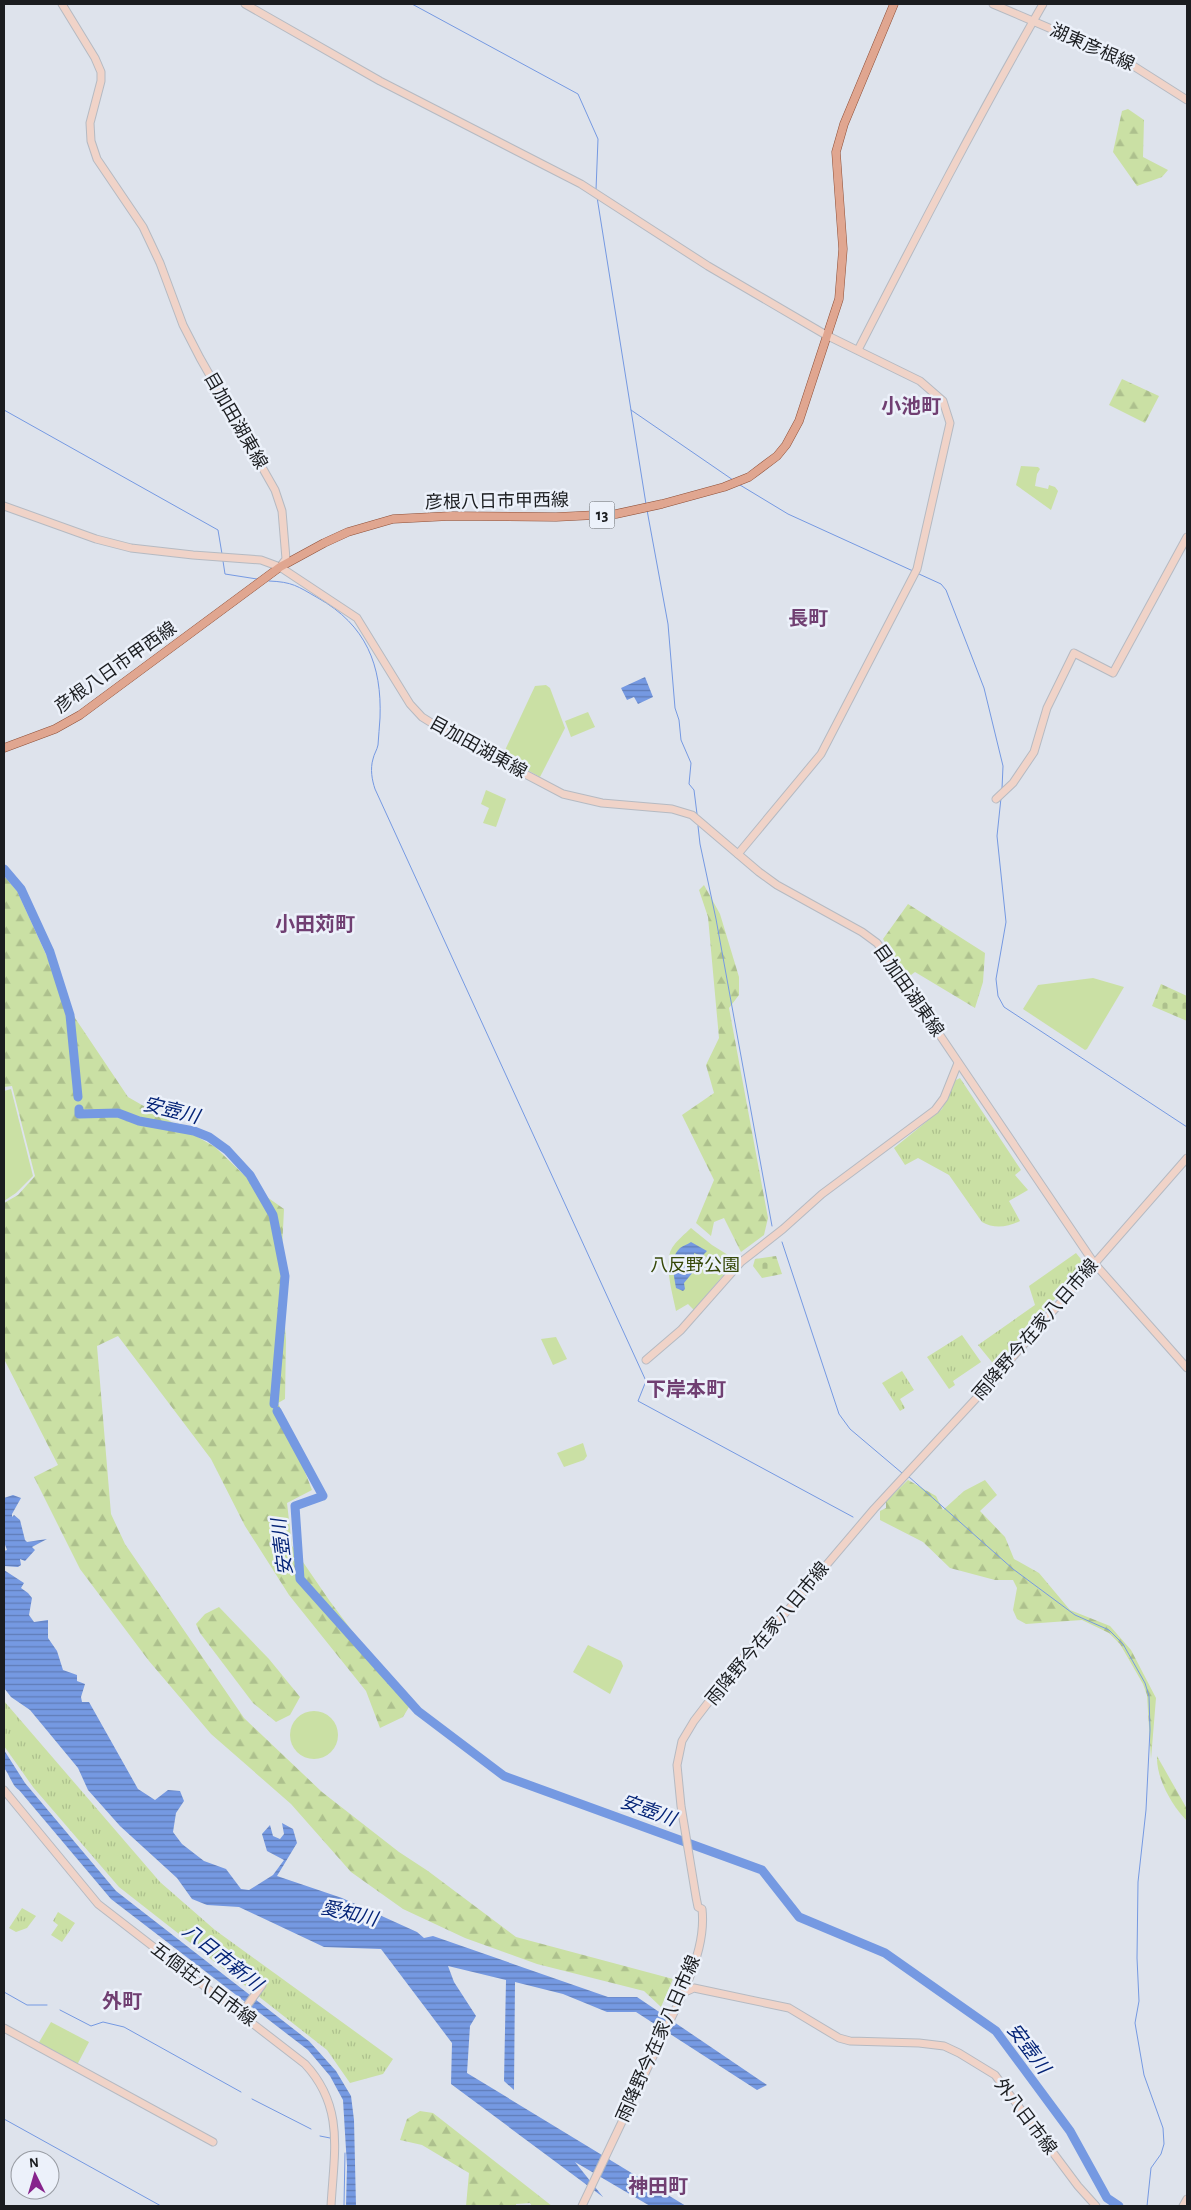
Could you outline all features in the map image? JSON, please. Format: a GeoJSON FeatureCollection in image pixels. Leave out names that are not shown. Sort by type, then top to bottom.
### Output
{"type":"FeatureCollection","features":[{"type":"Feature","properties":{"kind":"main road","name":"目加田湖東線"},"geometry":{"type":"LineString","coordinates":[[62,4],[95,58],[101,72],[101,81],[90,124],[91,141],[97,159],[143,227],[160,263],[183,325],[275,490],[282,511],[286,559],[280,567],[357,618],[410,704],[422,717],[451,735],[563,794],[602,803],[672,809],[692,815],[777,885],[862,932],[877,943],[1094,1263],[1187,1368]]}},
{"type":"Feature","properties":{"kind":"main road"},"geometry":{"type":"LineString","coordinates":[[245,4],[380,81],[589,189],[708,266],[826,335],[927,386],[943,401],[950,423],[913,576],[821,754],[738,854]]}},
{"type":"Feature","properties":{"kind":"main road","name":"彦根八日市甲西線"},"geometry":{"type":"LineString","coordinates":[[4,748],[55,729],[80,715],[280,567],[324,542],[348,532],[393,519],[451,516],[597,516],[662,504],[738,482],[749,477],[777,456],[793,435],[804,408],[838,299],[843,264],[836,152],[844,124],[894,4]]}},
{"type":"Feature","properties":{"kind":"main road","name":"湖東彦根線"},"geometry":{"type":"LineString","coordinates":[[994,4],[1124,60],[1187,100]]}},
{"type":"Feature","properties":{"kind":"main road"},"geometry":{"type":"LineString","coordinates":[[858,350],[931,207],[1043,4]]}},
{"type":"Feature","properties":{"kind":"main road"},"geometry":{"type":"LineString","coordinates":[[4,506],[96,539],[131,548],[261,560],[280,567]]}},
{"type":"Feature","properties":{"kind":"main road"},"geometry":{"type":"LineString","coordinates":[[996,799],[1023,770],[1034,752],[1047,708],[1074,653],[1113,673],[1187,537]]}},
{"type":"Feature","properties":{"kind":"main road"},"geometry":{"type":"LineString","coordinates":[[646,1360],[681,1330],[741,1262],[783,1229],[822,1194],[934,1110],[944,1098],[958,1063]]}},
{"type":"Feature","properties":{"kind":"main road","name":"雨降野今在家八日市線"},"geometry":{"type":"LineString","coordinates":[[582,2206],[696,1962],[704,1927],[702,1909],[698,1907],[677,1776],[678,1752],[686,1734],[740,1661],[789,1608],[874,1509],[969,1406],[1187,1158]]}},
{"type":"Feature","properties":{"kind":"main road","name":"五個荘八日市線"},"geometry":{"type":"LineString","coordinates":[[4,1790],[98,1904],[184,1972],[243,2012],[305,2064],[318,2078],[327,2094],[334,2121],[331,2206]]}},
{"type":"Feature","properties":{"kind":"main road"},"geometry":{"type":"LineString","coordinates":[[243,2012],[260,1987]]}},
{"type":"Feature","properties":{"kind":"main road","name":"外八日市線"},"geometry":{"type":"LineString","coordinates":[[682,1993],[694,1988],[782,2006],[794,2011],[839,2038],[850,2042],[919,2043],[944,2046],[959,2053],[995,2075],[1078,2186],[1096,2206]]}},
{"type":"Feature","properties":{"kind":"main road"},"geometry":{"type":"LineString","coordinates":[[4,2028],[213,2142]]}},
{"type":"Feature","properties":{"kind":"main road"},"geometry":{"type":"LineString","coordinates":[[1183,2206],[1187,2199]]}},
{"type":"Feature","properties":{"kind":"green space"},"geometry":{"type":"Polygon","coordinates":[[[1128,109],[1144,120],[1143,157],[1168,170],[1162,177],[1137,186],[1113,152],[1122,111],[1128,109]]]}},
{"type":"Feature","properties":{"kind":"green space"},"geometry":{"type":"Polygon","coordinates":[[[1122,379],[1159,396],[1145,423],[1109,405],[1122,379]]]}},
{"type":"Feature","properties":{"kind":"green space"},"geometry":{"type":"Polygon","coordinates":[[[1021,466],[1038,467],[1040,469],[1035,486],[1048,489],[1049,485],[1055,487],[1058,491],[1051,510],[1016,485],[1021,466]]]}},
{"type":"Feature","properties":{"kind":"green space"},"geometry":{"type":"Polygon","coordinates":[[[546,685],[550,688],[565,728],[540,777],[504,757],[506,748],[535,686],[546,685]]]}},
{"type":"Feature","properties":{"kind":"green space"},"geometry":{"type":"Polygon","coordinates":[[[588,712],[595,727],[571,737],[565,721],[588,712]]]}},
{"type":"Feature","properties":{"kind":"green space"},"geometry":{"type":"Polygon","coordinates":[[[486,790],[506,799],[496,827],[483,823],[489,808],[481,804],[486,790]]]}},
{"type":"Feature","properties":{"kind":"green space"},"geometry":{"type":"Polygon","coordinates":[[[4,876],[17,891],[75,1018],[128,1097],[215,1147],[267,1197],[284,1209],[281,1270],[286,1340],[285,1399],[278,1403],[312,1490],[287,1503],[292,1546],[329,1600],[409,1707],[403,1717],[380,1728],[366,1691],[289,1595],[245,1526],[211,1459],[118,1336],[97,1346],[111,1514],[125,1544],[244,1718],[322,1792],[399,1852],[428,1871],[516,1937],[673,1979],[661,2007],[644,1991],[537,1964],[465,1938],[403,1909],[351,1872],[291,1804],[211,1734],[149,1661],[80,1569],[34,1477],[58,1465],[4,1359],[4,1203],[18,1195],[35,1176],[12,1086],[4,1087],[4,876]]]}},
{"type":"Feature","properties":{"kind":"green space"},"geometry":{"type":"Polygon","coordinates":[[[704,885],[720,914],[739,977],[739,995],[729,1008],[768,1218],[764,1235],[741,1252],[724,1218],[714,1222],[711,1236],[696,1223],[714,1180],[682,1115],[714,1093],[706,1065],[719,1038],[708,917],[699,890],[704,885]]]}},
{"type":"Feature","properties":{"kind":"green space"},"geometry":{"type":"Polygon","coordinates":[[[908,904],[985,953],[983,982],[975,1008],[915,972],[907,978],[883,939],[908,904]]]}},
{"type":"Feature","properties":{"kind":"green space"},"geometry":{"type":"Polygon","coordinates":[[[1093,978],[1124,987],[1085,1050],[1023,1009],[1038,985],[1093,978]]]}},
{"type":"Feature","properties":{"kind":"green space"},"geometry":{"type":"Polygon","coordinates":[[[1161,984],[1187,996],[1187,1021],[1152,1006],[1161,984]]]}},
{"type":"Feature","properties":{"kind":"green space"},"geometry":{"type":"Polygon","coordinates":[[[960,1078],[1021,1170],[1015,1175],[1028,1190],[1009,1201],[1020,1221],[1015,1223],[1006,1226],[996,1226],[982,1222],[949,1175],[918,1158],[905,1165],[894,1148],[942,1109],[954,1081],[960,1078]]]}},
{"type":"Feature","properties":{"kind":"green space"},"geometry":{"type":"Polygon","coordinates":[[[11,1089],[33,1176],[16,1193],[4,1201],[4,1091],[11,1089]]]}},
{"type":"Feature","properties":{"kind":"green space","name":"八反野公園"},"geometry":{"type":"Polygon","coordinates":[[[691,1228],[712,1245],[736,1260],[694,1310],[688,1304],[676,1311],[670,1279],[669,1254],[676,1243],[691,1228]]]}},
{"type":"Feature","properties":{"kind":"green space"},"geometry":{"type":"Polygon","coordinates":[[[1076,1253],[1085,1264],[996,1367],[978,1345],[1035,1305],[1029,1286],[1076,1253]]]}},
{"type":"Feature","properties":{"kind":"green space"},"geometry":{"type":"Polygon","coordinates":[[[776,1256],[782,1274],[762,1278],[753,1266],[755,1259],[776,1256]]]}},
{"type":"Feature","properties":{"kind":"green space"},"geometry":{"type":"Polygon","coordinates":[[[962,1335],[981,1362],[953,1381],[955,1385],[949,1389],[927,1357],[962,1335]]]}},
{"type":"Feature","properties":{"kind":"green space"},"geometry":{"type":"Polygon","coordinates":[[[556,1337],[567,1359],[553,1365],[541,1339],[556,1337]]]}},
{"type":"Feature","properties":{"kind":"green space"},"geometry":{"type":"Polygon","coordinates":[[[902,1371],[914,1390],[900,1399],[905,1408],[900,1411],[882,1383],[902,1371]]]}},
{"type":"Feature","properties":{"kind":"green space"},"geometry":{"type":"Polygon","coordinates":[[[583,1443],[587,1456],[584,1460],[564,1467],[557,1453],[583,1443]]]}},
{"type":"Feature","properties":{"kind":"green space"},"geometry":{"type":"Polygon","coordinates":[[[908,1480],[936,1496],[943,1510],[964,1491],[985,1480],[997,1495],[980,1511],[1005,1537],[1014,1559],[1039,1573],[1070,1610],[1110,1626],[1131,1650],[1156,1698],[1151,1759],[1147,1695],[1143,1684],[1120,1644],[1109,1633],[1082,1620],[1026,1624],[1017,1619],[1013,1610],[1017,1588],[1013,1580],[995,1580],[950,1568],[923,1542],[880,1520],[880,1511],[886,1508],[886,1501],[908,1480]]]}},
{"type":"Feature","properties":{"kind":"green space"},"geometry":{"type":"Polygon","coordinates":[[[219,1607],[269,1659],[300,1697],[290,1715],[276,1722],[253,1703],[200,1633],[196,1624],[205,1614],[219,1607]]]}},
{"type":"Feature","properties":{"kind":"green space"},"geometry":{"type":"Polygon","coordinates":[[[588,1645],[621,1661],[623,1666],[610,1694],[573,1672],[588,1645]]]}},
{"type":"Feature","properties":{"kind":"green space"},"geometry":{"type":"Polygon","coordinates":[[[4,1701],[160,1882],[215,1930],[393,2059],[383,2074],[350,2083],[327,2050],[119,1887],[33,1787],[4,1746],[4,1701]]]}},
{"type":"Feature","properties":{"kind":"green space"},"geometry":{"type":"Polygon","coordinates":[[[309,1711],[319,1711],[331,1718],[338,1730],[338,1740],[331,1752],[319,1759],[309,1759],[301,1755],[294,1748],[290,1740],[290,1730],[294,1722],[301,1715],[309,1711]]]}},
{"type":"Feature","properties":{"kind":"green space"},"geometry":{"type":"Polygon","coordinates":[[[1157,1756],[1187,1809],[1187,1821],[1176,1808],[1166,1791],[1159,1773],[1157,1756]]]}},
{"type":"Feature","properties":{"kind":"green space"},"geometry":{"type":"Polygon","coordinates":[[[22,1908],[36,1916],[27,1928],[16,1932],[9,1928],[22,1908]]]}},
{"type":"Feature","properties":{"kind":"green space"},"geometry":{"type":"Polygon","coordinates":[[[58,1912],[75,1923],[62,1942],[51,1935],[58,1925],[53,1921],[58,1912]]]}},
{"type":"Feature","properties":{"kind":"green space"},"geometry":{"type":"Polygon","coordinates":[[[51,2022],[89,2042],[77,2065],[38,2044],[51,2022]]]}},
{"type":"Feature","properties":{"kind":"green space"},"geometry":{"type":"Polygon","coordinates":[[[420,2111],[433,2113],[552,2206],[532,2206],[530,2203],[516,2204],[516,2206],[466,2206],[469,2173],[422,2145],[400,2140],[407,2119],[420,2111]]]}},
{"type":"Feature","properties":{"kind":"water"},"geometry":{"type":"Polygon","coordinates":[[[645,677],[653,697],[638,704],[634,697],[627,700],[621,688],[645,677]]]}},
{"type":"Feature","properties":{"kind":"water"},"geometry":{"type":"Polygon","coordinates":[[[691,1242],[707,1251],[702,1256],[694,1253],[694,1261],[696,1263],[715,1260],[710,1267],[698,1266],[684,1283],[685,1289],[683,1291],[676,1288],[673,1262],[680,1248],[691,1242]]]}},
{"type":"Feature","properties":{"kind":"water"},"geometry":{"type":"Polygon","coordinates":[[[13,1495],[21,1498],[12,1517],[14,1515],[20,1520],[25,1540],[27,1542],[47,1539],[32,1547],[35,1550],[25,1561],[20,1559],[21,1565],[18,1567],[4,1566],[4,1551],[7,1550],[4,1542],[4,1498],[13,1495]]]}},
{"type":"Feature","properties":{"kind":"water","name":"愛知川"},"geometry":{"type":"Polygon","coordinates":[[[4,1570],[24,1583],[21,1588],[32,1598],[29,1615],[34,1622],[48,1620],[48,1638],[57,1651],[63,1670],[77,1675],[77,1681],[85,1684],[81,1697],[82,1702],[89,1702],[138,1789],[155,1800],[168,1790],[180,1791],[184,1801],[176,1813],[173,1832],[182,1844],[204,1861],[226,1869],[241,1889],[249,1890],[273,1875],[284,1860],[267,1851],[262,1834],[270,1825],[273,1836],[280,1839],[284,1834],[282,1823],[293,1829],[297,1843],[277,1876],[342,1898],[417,1932],[424,1938],[433,1936],[608,1997],[637,1997],[767,2085],[757,2090],[636,2012],[607,2012],[563,1994],[515,1982],[514,2090],[504,2081],[506,1980],[448,1966],[454,1982],[476,2016],[470,2026],[467,2073],[686,2206],[650,2206],[575,2162],[603,2197],[451,2084],[452,2043],[381,1949],[324,1947],[239,1907],[207,1905],[192,1899],[177,1878],[120,1826],[88,1790],[78,1768],[30,1710],[11,1697],[4,1688],[4,1570]]]}},
{"type":"Feature","properties":{"kind":"water","name":"八日市新川"},"geometry":{"type":"Polygon","coordinates":[[[4,1750],[25,1783],[116,1891],[309,2041],[336,2071],[351,2096],[354,2120],[356,2206],[346,2206],[347,2166],[343,2100],[330,2076],[308,2050],[111,1899],[15,1786],[4,1768],[4,1750]]]}},
{"type":"Feature","properties":{"kind":"waterway"},"geometry":{"type":"LineString","coordinates":[[412,4],[578,94],[598,139],[596,190]]}},
{"type":"Feature","properties":{"kind":"waterway"},"geometry":{"type":"LineString","coordinates":[[597,197],[646,504]]}},
{"type":"Feature","properties":{"kind":"waterway"},"geometry":{"type":"LineString","coordinates":[[4,410],[218,530],[222,554]]}},
{"type":"Feature","properties":{"kind":"waterway"},"geometry":{"type":"LineString","coordinates":[[631,410],[733,480]]}},
{"type":"Feature","properties":{"kind":"waterway"},"geometry":{"type":"LineString","coordinates":[[740,485],[788,514],[913,571]]}},
{"type":"Feature","properties":{"kind":"waterway"},"geometry":{"type":"LineString","coordinates":[[647,510],[668,624],[675,708],[679,720],[681,740],[691,763],[689,784],[694,790],[697,814]]}},
{"type":"Feature","properties":{"kind":"waterway"},"geometry":{"type":"LineString","coordinates":[[223,561],[225,574],[257,579]]}},
{"type":"Feature","properties":{"kind":"waterway"},"geometry":{"type":"LineString","coordinates":[[919,574],[941,584],[946,590],[984,688],[1003,766],[1002,789]]}},
{"type":"Feature","properties":{"kind":"waterway"},"geometry":{"type":"LineString","coordinates":[[269,581],[295,585],[335,609],[348,621],[368,648],[374,664],[380,699],[378,745],[373,757],[372,767],[375,789],[646,1381],[638,1401],[853,1517]]}},
{"type":"Feature","properties":{"kind":"waterway"},"geometry":{"type":"LineString","coordinates":[[1001,798],[997,836],[1006,922],[996,979],[998,996],[1004,1007],[1187,1127]]}},
{"type":"Feature","properties":{"kind":"waterway"},"geometry":{"type":"LineString","coordinates":[[698,826],[772,1226]]}},
{"type":"Feature","properties":{"kind":"waterway","name":"安壺川"},"geometry":{"type":"LineString","coordinates":[[4,869],[21,889],[50,952],[70,1015],[78,1097]]}},
{"type":"Feature","properties":{"kind":"waterway","name":"安壺川"},"geometry":{"type":"LineString","coordinates":[[79,1109],[79,1114],[118,1113],[139,1121],[194,1131],[209,1137],[227,1150],[250,1175],[273,1215],[285,1276],[274,1404]]}},
{"type":"Feature","properties":{"kind":"waterway"},"geometry":{"type":"LineString","coordinates":[[782,1242],[839,1414],[850,1429],[902,1473]]}},
{"type":"Feature","properties":{"kind":"waterway"},"geometry":{"type":"LineString","coordinates":[[713,1263],[721,1258],[735,1258]]}},
{"type":"Feature","properties":{"kind":"waterway","name":"安壺川"},"geometry":{"type":"LineString","coordinates":[[277,1411],[323,1496],[295,1506],[300,1579],[418,1711],[504,1776],[762,1870],[799,1917],[885,1953],[996,2031],[1070,2131],[1107,2198],[1119,2206]]}},
{"type":"Feature","properties":{"kind":"waterway"},"geometry":{"type":"LineString","coordinates":[[908,1476],[1013,1569],[1075,1615],[1109,1630],[1123,1644],[1145,1683],[1149,1696],[1150,1730],[1146,1810],[1138,1882],[1137,1958],[1139,2001],[1135,2023],[1144,2075],[1163,2128],[1164,2144],[1161,2154],[1151,2168],[1147,2206]]}},
{"type":"Feature","properties":{"kind":"waterway"},"geometry":{"type":"LineString","coordinates":[[4,1992],[27,2005],[47,2005]]}},
{"type":"Feature","properties":{"kind":"waterway"},"geometry":{"type":"LineString","coordinates":[[60,2010],[91,2026],[103,2022],[124,2027],[241,2092]]}},
{"type":"Feature","properties":{"kind":"waterway"},"geometry":{"type":"LineString","coordinates":[[252,2099],[311,2129]]}},
{"type":"Feature","properties":{"kind":"waterway"},"geometry":{"type":"LineString","coordinates":[[4,2119],[161,2206]]}},
{"type":"Feature","properties":{"kind":"waterway"},"geometry":{"type":"LineString","coordinates":[[320,2136],[330,2138]]}},
{"type":"Feature","properties":{"kind":"waterway"},"geometry":{"type":"LineString","coordinates":[[344,2206],[345,2153]]}},
{"type":"Feature","properties":{"kind":"district","name":"小池町"},"geometry":{"type":"Point","coordinates":[911,407]}},
{"type":"Feature","properties":{"kind":"district","name":"長町"},"geometry":{"type":"Point","coordinates":[808,619]}},
{"type":"Feature","properties":{"kind":"district","name":"小田苅町"},"geometry":{"type":"Point","coordinates":[315,925]}},
{"type":"Feature","properties":{"kind":"district","name":"下岸本町"},"geometry":{"type":"Point","coordinates":[686,1390]}},
{"type":"Feature","properties":{"kind":"district","name":"外町"},"geometry":{"type":"Point","coordinates":[122,2002]}},
{"type":"Feature","properties":{"kind":"district","name":"神田町"},"geometry":{"type":"Point","coordinates":[658,2187]}}]}
